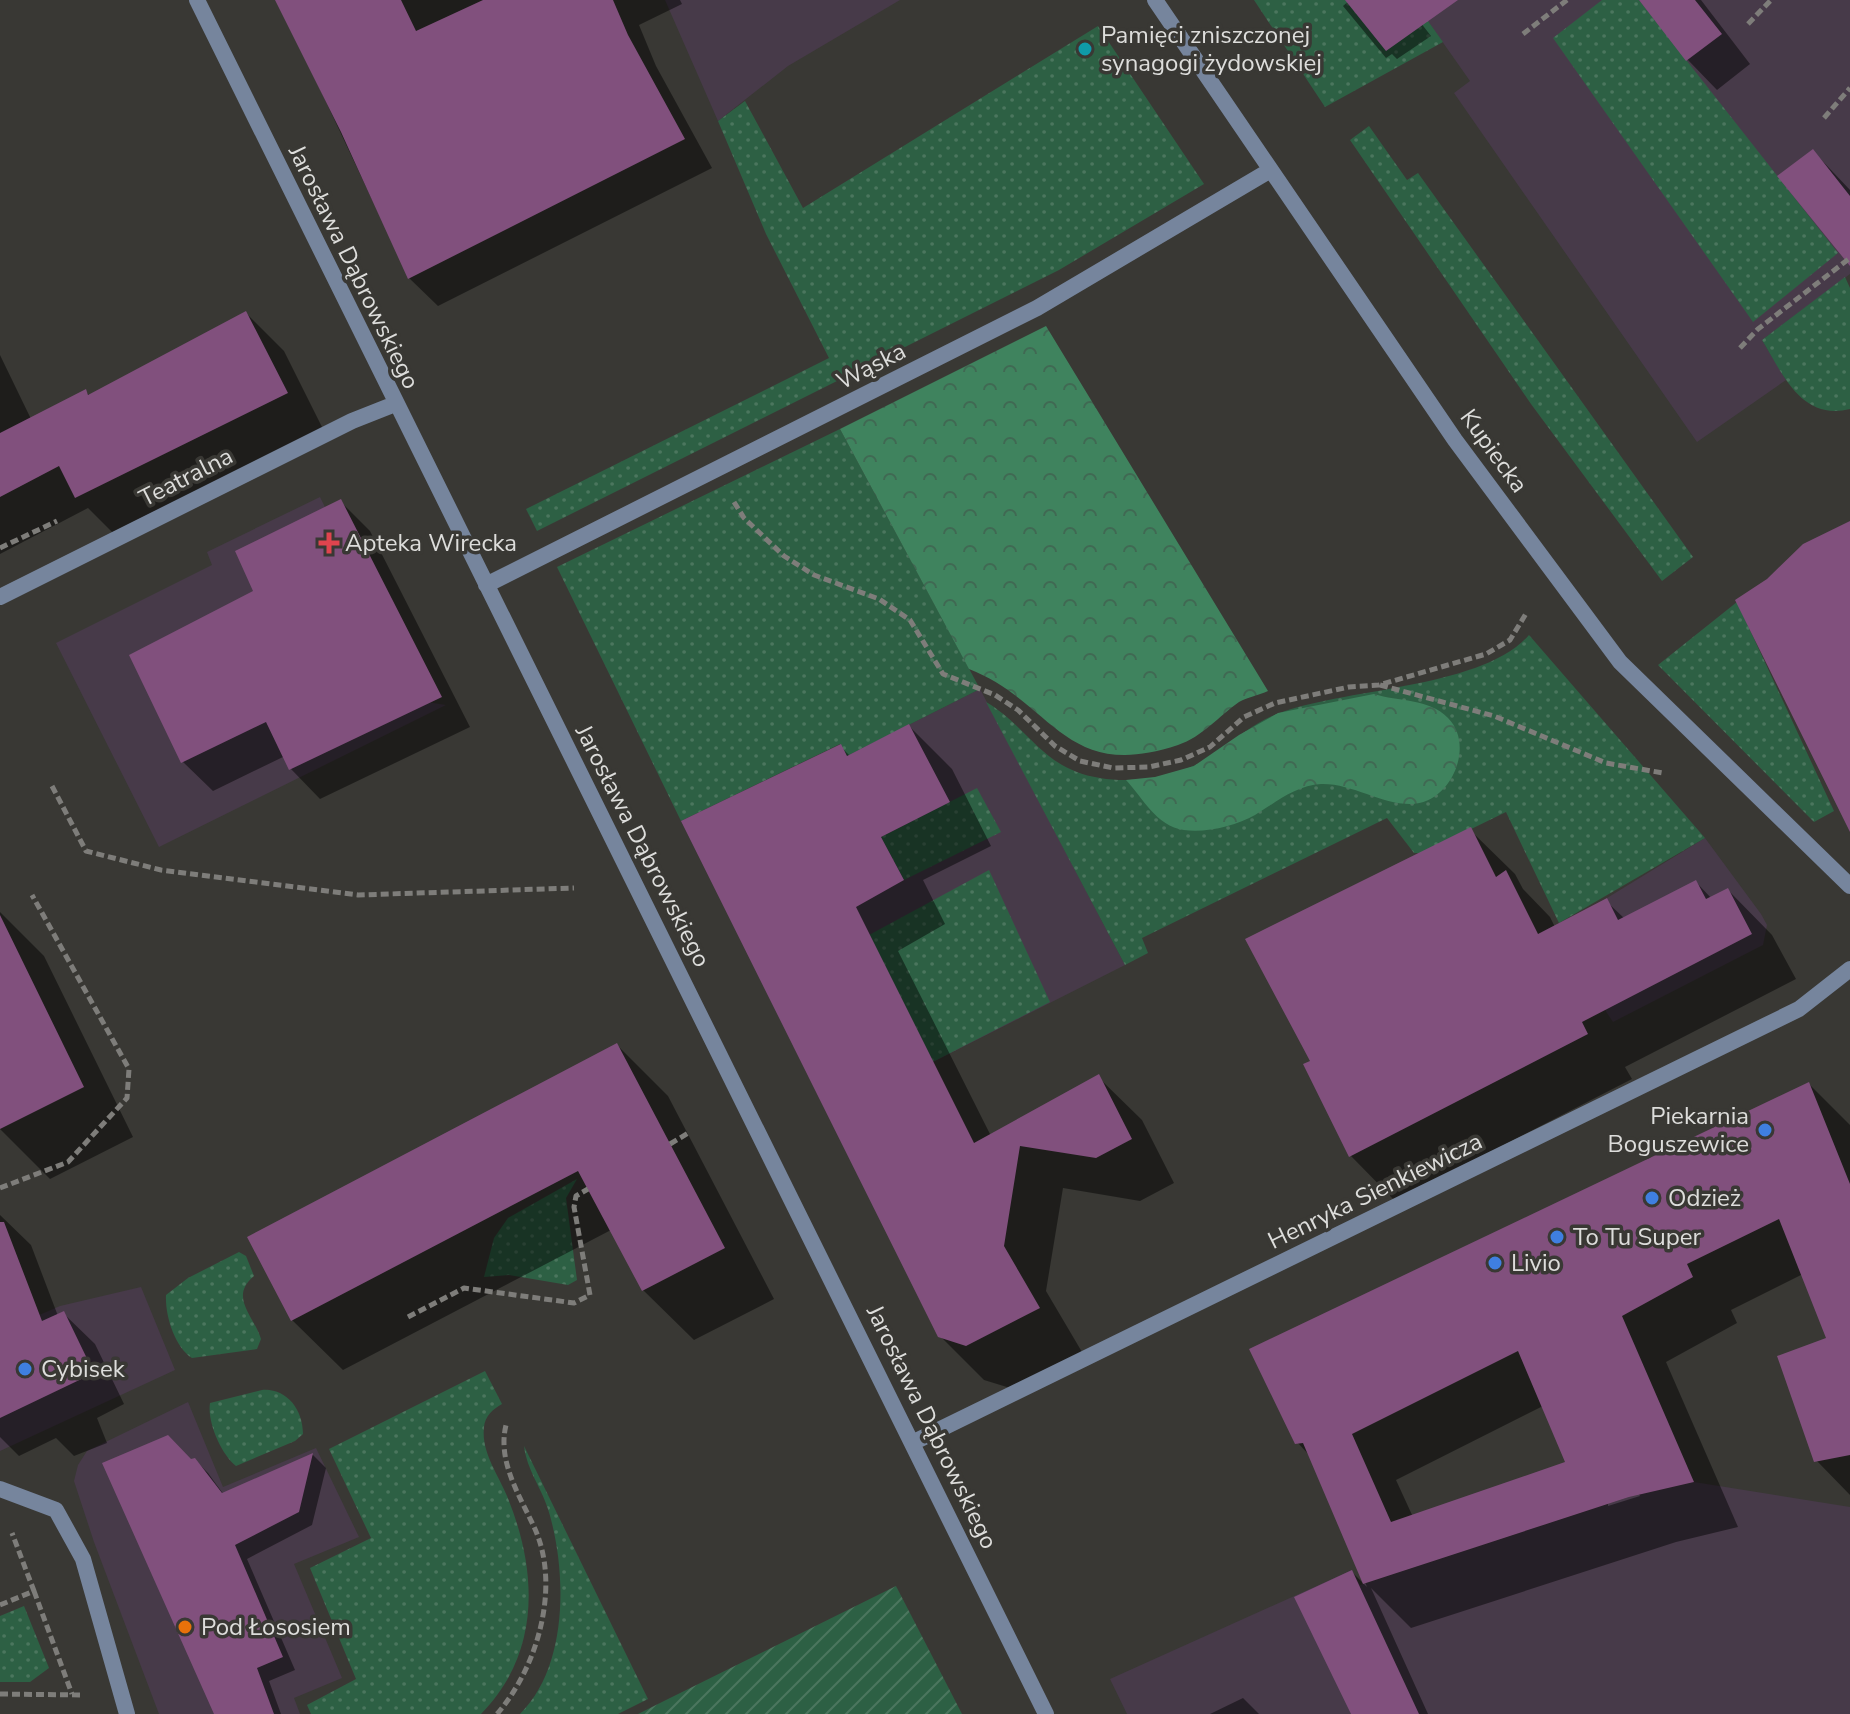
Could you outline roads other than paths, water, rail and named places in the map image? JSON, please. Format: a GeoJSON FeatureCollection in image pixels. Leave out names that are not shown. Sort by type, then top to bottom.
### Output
{"type":"FeatureCollection","features":[{"type":"Feature","properties":{"kind":"street","name":"Jarosława Dąbrowskiego"},"geometry":{"type":"LineString","coordinates":[[197,0],[1046,1714]]}},
{"type":"Feature","properties":{"kind":"street","name":"Kupiecka"},"geometry":{"type":"LineString","coordinates":[[1155,0],[1455,440],[1620,662],[1850,886]]}},
{"type":"Feature","properties":{"kind":"street","name":"Wąska"},"geometry":{"type":"LineString","coordinates":[[486,585],[1037,308],[1269,171]]}},
{"type":"Feature","properties":{"kind":"street","name":"Teatralna"},"geometry":{"type":"LineString","coordinates":[[0,597],[352,421],[395,404]]}},
{"type":"Feature","properties":{"kind":"street","name":"Henryka Sienkiewicza"},"geometry":{"type":"LineString","coordinates":[[912,1443],[1799,1009],[1850,969]]}},
{"type":"Feature","properties":{"kind":"street"},"geometry":{"type":"LineString","coordinates":[[0,1489],[56,1510],[83,1559],[127,1714]]}},
{"type":"Feature","properties":{"kind":"place","name":"Pamięci zniszczonej synagogi żydowskiej"},"geometry":{"type":"Point","coordinates":[1085,49]}},
{"type":"Feature","properties":{"kind":"place","name":"Apteka Wirecka"},"geometry":{"type":"Point","coordinates":[329,543]}},
{"type":"Feature","properties":{"kind":"place","name":"Piekarnia Boguszewice"},"geometry":{"type":"Point","coordinates":[1765,1130]}},
{"type":"Feature","properties":{"kind":"place","name":"Odzież"},"geometry":{"type":"Point","coordinates":[1652,1198]}},
{"type":"Feature","properties":{"kind":"place","name":"To Tu Super"},"geometry":{"type":"Point","coordinates":[1557,1237]}},
{"type":"Feature","properties":{"kind":"place","name":"Livio"},"geometry":{"type":"Point","coordinates":[1495,1263]}},
{"type":"Feature","properties":{"kind":"place","name":"Cybisek"},"geometry":{"type":"Point","coordinates":[25,1369]}},
{"type":"Feature","properties":{"kind":"place","name":"Pod Łososiem"},"geometry":{"type":"Point","coordinates":[185,1627]}}]}
